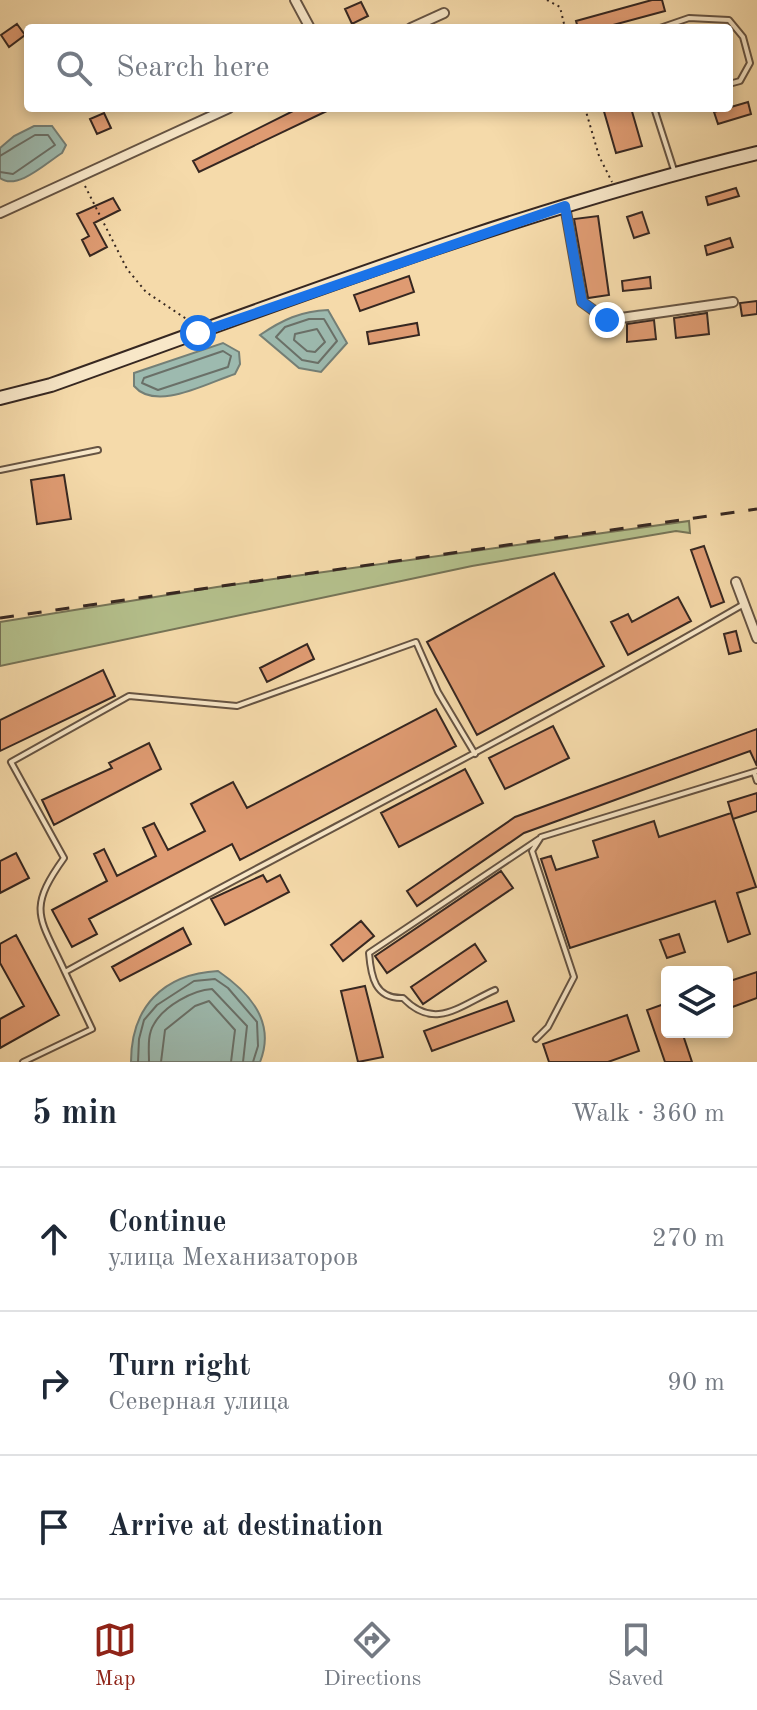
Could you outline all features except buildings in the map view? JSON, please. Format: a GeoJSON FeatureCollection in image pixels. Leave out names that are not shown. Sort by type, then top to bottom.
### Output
{"type":"FeatureCollection","features":[{"type":"Feature","properties":{"kind":"street"},"geometry":{"type":"LineString","coordinates":[[295,0],[308,24]]}},
{"type":"Feature","properties":{"kind":"street"},"geometry":{"type":"LineString","coordinates":[[420,24],[444,13]]}},
{"type":"Feature","properties":{"kind":"street"},"geometry":{"type":"LineString","coordinates":[[0,213],[220,112]]}},
{"type":"Feature","properties":{"kind":"street"},"geometry":{"type":"LineString","coordinates":[[0,398],[51,385],[565,206],[675,173],[757,153]]}},
{"type":"Feature","properties":{"kind":"street"},"geometry":{"type":"LineString","coordinates":[[565,206],[582,302],[607,320],[733,302]]}},
{"type":"Feature","properties":{"kind":"street"},"geometry":{"type":"LineString","coordinates":[[736,582],[757,638]]}},
{"type":"Feature","properties":{"kind":"lane"},"geometry":{"type":"LineString","coordinates":[[672,24],[689,18],[729,20],[732,24]]}},
{"type":"Feature","properties":{"kind":"lane"},"geometry":{"type":"LineString","coordinates":[[733,25],[743,37],[750,63],[740,81],[733,83]]}},
{"type":"Feature","properties":{"kind":"lane"},"geometry":{"type":"LineString","coordinates":[[655,112],[675,173]]}},
{"type":"Feature","properties":{"kind":"lane"},"geometry":{"type":"LineString","coordinates":[[0,470],[98,450]]}},
{"type":"Feature","properties":{"kind":"lane"},"geometry":{"type":"LineString","coordinates":[[65,972],[249,871],[578,700],[744,604]]}},
{"type":"Feature","properties":{"kind":"lane"},"geometry":{"type":"LineString","coordinates":[[23,1062],[33,1060],[92,1029],[37,911],[44,886],[64,858],[11,762],[129,696],[237,706],[416,642],[438,692],[475,754]]}},
{"type":"Feature","properties":{"kind":"lane"},"geometry":{"type":"LineString","coordinates":[[495,990],[435,1016],[418,1014],[403,998],[392,999],[379,991],[371,974],[369,953],[541,837],[756,771],[757,781]]}},
{"type":"Feature","properties":{"kind":"lane"},"geometry":{"type":"LineString","coordinates":[[536,1039],[548,1027],[574,977],[532,851],[541,837]]}},
{"type":"Feature","properties":{"kind":"path"},"geometry":{"type":"LineString","coordinates":[[547,0],[560,7],[564,24]]}},
{"type":"Feature","properties":{"kind":"path"},"geometry":{"type":"LineString","coordinates":[[586,112],[599,156],[616,190]]}},
{"type":"Feature","properties":{"kind":"path"},"geometry":{"type":"LineString","coordinates":[[78,175],[127,269],[146,292],[189,318],[198,333]]}},
{"type":"Feature","properties":{"kind":"green space"},"geometry":{"type":"Polygon","coordinates":[[[689,521],[690,533],[676,531],[472,566],[0,666],[0,622],[217,587],[689,521]]]}},
{"type":"Feature","properties":{"kind":"water"},"geometry":{"type":"Polygon","coordinates":[[[34,126],[52,126],[66,145],[62,153],[23,178],[7,181],[0,178],[0,148],[14,136],[34,126]]]}},
{"type":"Feature","properties":{"kind":"water"},"geometry":{"type":"Polygon","coordinates":[[[328,310],[347,343],[321,372],[299,368],[260,335],[292,317],[328,310]]]}},
{"type":"Feature","properties":{"kind":"water"},"geometry":{"type":"Polygon","coordinates":[[[223,343],[239,352],[240,364],[235,374],[168,396],[144,393],[134,386],[134,373],[223,343]]]}},
{"type":"Feature","properties":{"kind":"water"},"geometry":{"type":"Polygon","coordinates":[[[218,971],[250,999],[257,1010],[265,1034],[260,1062],[131,1062],[137,1025],[154,997],[181,979],[218,971]]]}},
{"type":"Feature","properties":{"kind":"railway"},"geometry":{"type":"LineString","coordinates":[[0,618],[757,509]]}},
{"type":"Feature","properties":{"kind":"route"},"geometry":{"type":"LineString","coordinates":[[198,333],[507,223],[565,206],[582,302],[607,320]]}}]}
